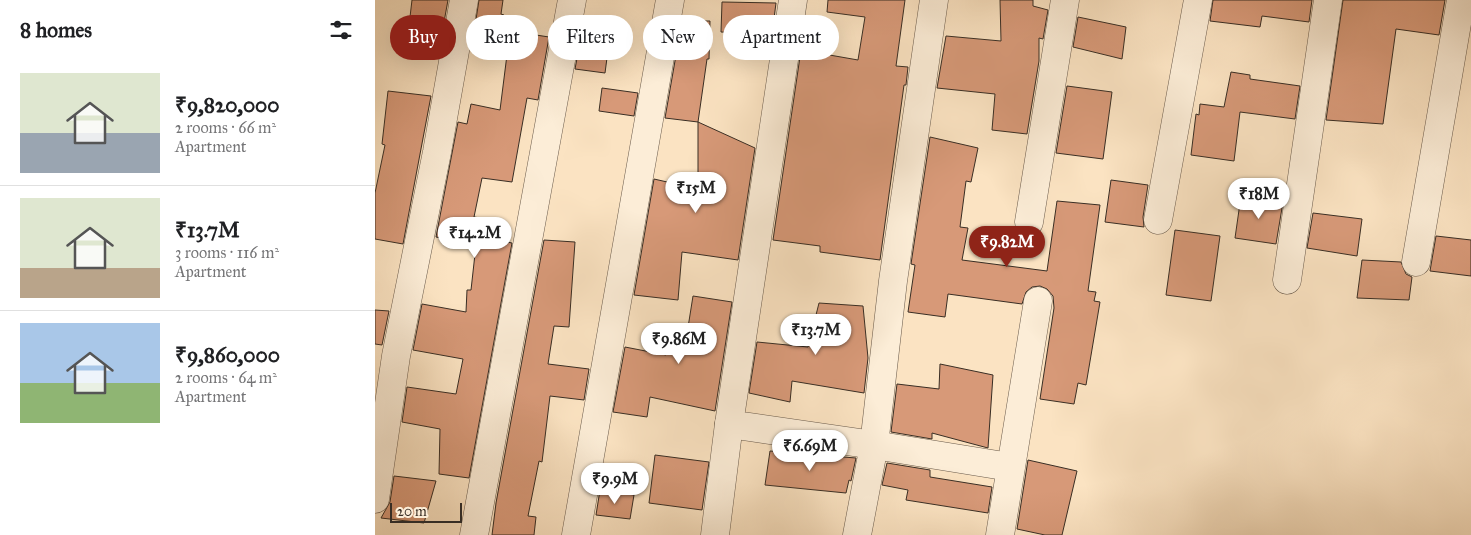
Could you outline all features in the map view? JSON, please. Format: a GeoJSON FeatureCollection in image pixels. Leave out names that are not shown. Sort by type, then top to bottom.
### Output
{"type":"FeatureCollection","features":[{"type":"Feature","properties":{"kind":"street"},"geometry":{"type":"LineString","coordinates":[[375,498],[396,356],[437,152],[464,0]]}},
{"type":"Feature","properties":{"kind":"street"},"geometry":{"type":"LineString","coordinates":[[474,535],[571,0]]}},
{"type":"Feature","properties":{"kind":"street"},"geometry":{"type":"LineString","coordinates":[[576,535],[670,0]]}},
{"type":"Feature","properties":{"kind":"street"},"geometry":{"type":"LineString","coordinates":[[715,535],[729,424],[793,0]]}},
{"type":"Feature","properties":{"kind":"street"},"geometry":{"type":"LineString","coordinates":[[857,535],[875,445],[893,281],[934,0]]}},
{"type":"Feature","properties":{"kind":"street"},"geometry":{"type":"LineString","coordinates":[[1029,222],[1065,0]]}},
{"type":"Feature","properties":{"kind":"street"},"geometry":{"type":"LineString","coordinates":[[1158,220],[1198,0]]}},
{"type":"Feature","properties":{"kind":"street"},"geometry":{"type":"LineString","coordinates":[[1287,280],[1328,0]]}},
{"type":"Feature","properties":{"kind":"street"},"geometry":{"type":"LineString","coordinates":[[1416,262],[1461,0]]}},
{"type":"Feature","properties":{"kind":"street"},"geometry":{"type":"LineString","coordinates":[[1000,535],[1038,301]]}},
{"type":"Feature","properties":{"kind":"street"},"geometry":{"type":"LineString","coordinates":[[729,424],[1010,467]]}},
{"type":"Feature","properties":{"kind":"building"},"geometry":{"type":"Polygon","coordinates":[[[412,0],[448,0],[445,15],[410,15],[412,0]]]}},
{"type":"Feature","properties":{"kind":"building"},"geometry":{"type":"Polygon","coordinates":[[[479,0],[503,0],[501,14],[504,15],[477,15],[479,0]]]}},
{"type":"Feature","properties":{"kind":"building"},"geometry":{"type":"Polygon","coordinates":[[[828,0],[905,0],[896,66],[908,67],[880,260],[820,252],[820,246],[773,240],[800,60],[839,60],[839,57],[858,60],[865,17],[827,12],[828,0]]]}},
{"type":"Feature","properties":{"kind":"building"},"geometry":{"type":"Polygon","coordinates":[[[1000,0],[1033,0],[1033,6],[1048,10],[1043,39],[1039,38],[1039,61],[1027,134],[992,130],[995,94],[937,88],[946,36],[1001,41],[1000,0]]]}},
{"type":"Feature","properties":{"kind":"building"},"geometry":{"type":"Polygon","coordinates":[[[1213,0],[1312,0],[1309,22],[1262,16],[1260,27],[1210,21],[1213,0]]]}},
{"type":"Feature","properties":{"kind":"building"},"geometry":{"type":"Polygon","coordinates":[[[1343,0],[1445,0],[1439,35],[1396,29],[1383,124],[1326,120],[1343,0]]]}},
{"type":"Feature","properties":{"kind":"building"},"geometry":{"type":"Polygon","coordinates":[[[722,2],[776,3],[774,15],[723,15],[723,32],[721,32],[722,2]]]}},
{"type":"Feature","properties":{"kind":"building"},"geometry":{"type":"Polygon","coordinates":[[[1078,17],[1126,27],[1122,59],[1073,47],[1078,17]]]}},
{"type":"Feature","properties":{"kind":"building"},"geometry":{"type":"Polygon","coordinates":[[[538,35],[548,37],[538,100],[527,98],[512,182],[482,178],[474,217],[505,222],[502,241],[512,243],[469,478],[439,474],[440,429],[402,422],[407,387],[456,394],[463,359],[413,350],[422,304],[466,312],[467,290],[471,290],[476,245],[436,237],[458,122],[467,124],[471,104],[500,110],[506,60],[538,60],[538,35]]]}},
{"type":"Feature","properties":{"kind":"building"},"geometry":{"type":"Polygon","coordinates":[[[577,60],[607,60],[605,73],[575,69],[577,60]]]}},
{"type":"Feature","properties":{"kind":"building"},"geometry":{"type":"Polygon","coordinates":[[[675,60],[707,60],[698,122],[665,118],[675,60]]]}},
{"type":"Feature","properties":{"kind":"building"},"geometry":{"type":"Polygon","coordinates":[[[1231,72],[1250,75],[1250,79],[1300,86],[1295,119],[1240,112],[1234,161],[1191,155],[1196,114],[1199,115],[1200,104],[1224,107],[1231,72]]]}},
{"type":"Feature","properties":{"kind":"building"},"geometry":{"type":"Polygon","coordinates":[[[1067,86],[1112,92],[1103,159],[1056,153],[1067,86]]]}},
{"type":"Feature","properties":{"kind":"building"},"geometry":{"type":"Polygon","coordinates":[[[602,88],[638,93],[634,116],[599,111],[602,88]]]}},
{"type":"Feature","properties":{"kind":"building"},"geometry":{"type":"Polygon","coordinates":[[[388,91],[431,96],[403,244],[375,239],[375,193],[385,145],[382,144],[388,91]]]}},
{"type":"Feature","properties":{"kind":"building"},"geometry":{"type":"Polygon","coordinates":[[[698,122],[755,148],[738,260],[682,252],[678,300],[634,295],[654,179],[698,189],[698,122]]]}},
{"type":"Feature","properties":{"kind":"building"},"geometry":{"type":"Polygon","coordinates":[[[930,137],[978,148],[971,182],[966,181],[960,227],[968,228],[962,260],[1047,271],[1057,201],[1100,205],[1088,291],[1096,292],[1094,301],[1100,302],[1086,385],[1078,383],[1074,404],[1040,399],[1054,308],[1053,296],[1047,289],[1040,286],[1032,287],[1026,292],[1022,304],[948,294],[945,317],[908,312],[915,265],[911,264],[930,137]]]}},
{"type":"Feature","properties":{"kind":"building"},"geometry":{"type":"Polygon","coordinates":[[[1111,180],[1148,185],[1143,217],[1144,227],[1105,222],[1111,180]]]}},
{"type":"Feature","properties":{"kind":"building"},"geometry":{"type":"Polygon","coordinates":[[[1241,196],[1283,202],[1276,244],[1235,238],[1241,196]]]}},
{"type":"Feature","properties":{"kind":"building"},"geometry":{"type":"Polygon","coordinates":[[[1313,213],[1362,219],[1357,256],[1307,248],[1313,213]]]}},
{"type":"Feature","properties":{"kind":"building"},"geometry":{"type":"Polygon","coordinates":[[[1175,230],[1220,236],[1211,301],[1166,295],[1175,230]]]}},
{"type":"Feature","properties":{"kind":"building"},"geometry":{"type":"Polygon","coordinates":[[[1436,236],[1471,240],[1471,276],[1430,271],[1436,236]]]}},
{"type":"Feature","properties":{"kind":"building"},"geometry":{"type":"Polygon","coordinates":[[[544,240],[575,242],[569,327],[554,326],[548,364],[589,369],[584,400],[550,396],[542,462],[539,461],[528,516],[536,517],[534,535],[492,535],[496,503],[544,240]]]}},
{"type":"Feature","properties":{"kind":"building"},"geometry":{"type":"Polygon","coordinates":[[[1362,260],[1401,262],[1406,274],[1412,277],[1409,300],[1357,298],[1362,260]]]}},
{"type":"Feature","properties":{"kind":"building"},"geometry":{"type":"Polygon","coordinates":[[[693,296],[732,302],[715,411],[650,397],[647,417],[613,412],[625,347],[666,355],[669,337],[686,340],[693,296]]]}},
{"type":"Feature","properties":{"kind":"building"},"geometry":{"type":"Polygon","coordinates":[[[819,303],[863,306],[868,358],[864,393],[792,381],[790,402],[749,393],[757,342],[808,347],[819,303]]]}},
{"type":"Feature","properties":{"kind":"building"},"geometry":{"type":"Polygon","coordinates":[[[375,310],[389,311],[382,345],[375,344],[375,310]]]}},
{"type":"Feature","properties":{"kind":"building"},"geometry":{"type":"Polygon","coordinates":[[[940,364],[993,375],[988,448],[932,433],[932,439],[891,432],[897,384],[939,389],[940,364]]]}},
{"type":"Feature","properties":{"kind":"building"},"geometry":{"type":"Polygon","coordinates":[[[770,451],[856,458],[851,481],[849,480],[846,493],[765,485],[770,451]]]}},
{"type":"Feature","properties":{"kind":"building"},"geometry":{"type":"Polygon","coordinates":[[[655,455],[709,462],[702,510],[649,503],[655,455]]]}},
{"type":"Feature","properties":{"kind":"building"},"geometry":{"type":"Polygon","coordinates":[[[1028,460],[1077,471],[1062,535],[1045,535],[1017,529],[1028,460]]]}},
{"type":"Feature","properties":{"kind":"building"},"geometry":{"type":"Polygon","coordinates":[[[887,463],[930,470],[930,477],[992,487],[988,513],[906,500],[908,490],[882,485],[887,463]]]}},
{"type":"Feature","properties":{"kind":"building"},"geometry":{"type":"Polygon","coordinates":[[[394,476],[436,481],[424,523],[381,518],[390,502],[394,476]]]}},
{"type":"Feature","properties":{"kind":"building"},"geometry":{"type":"Polygon","coordinates":[[[600,490],[634,495],[630,519],[596,515],[600,490]]]}}]}
